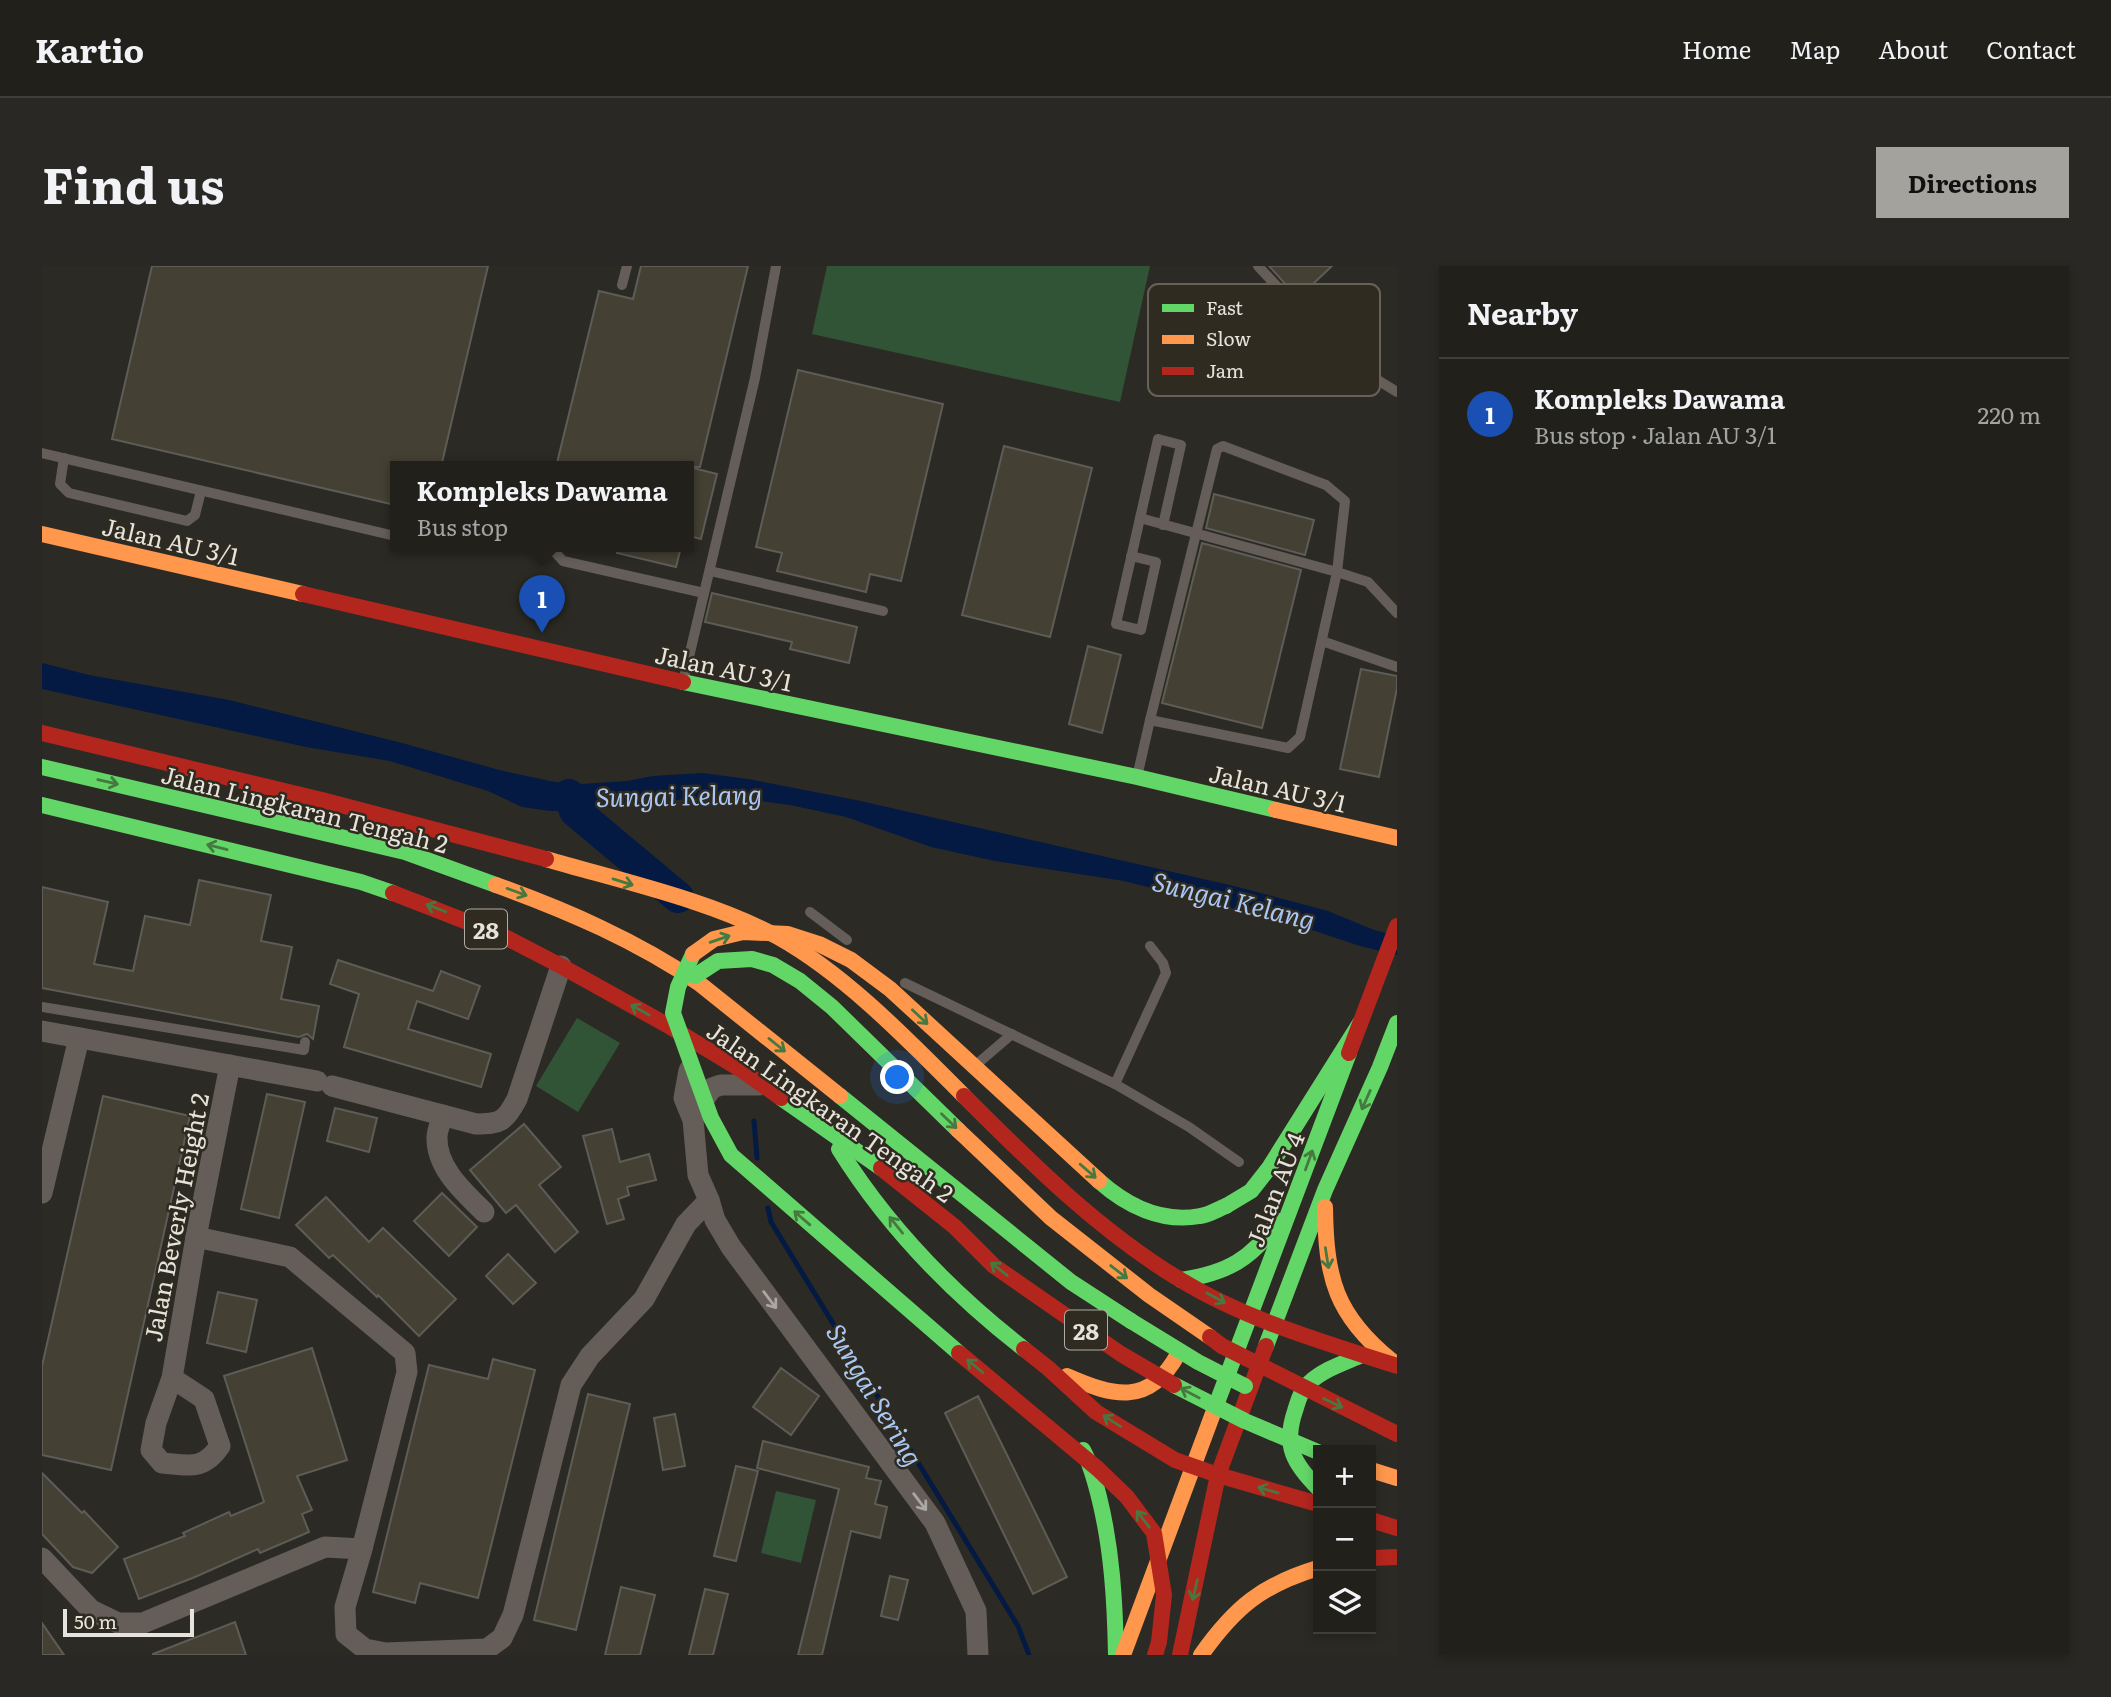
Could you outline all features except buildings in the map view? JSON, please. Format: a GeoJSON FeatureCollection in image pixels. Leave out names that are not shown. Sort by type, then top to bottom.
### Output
{"type":"FeatureCollection","features":[{"type":"Feature","properties":{"kind":"main road","name":"Jalan AU 3/1"},"geometry":{"type":"LineString","coordinates":[[42,534],[683,682],[1137,777],[1397,838]]}},
{"type":"Feature","properties":{"kind":"main road"},"geometry":{"type":"LineString","coordinates":[[42,733],[333,802],[558,862],[729,915],[801,951],[846,986],[885,1018],[1060,1188],[1152,1262],[1181,1280],[1251,1315],[1397,1366]]}},
{"type":"Feature","properties":{"kind":"main road","name":"Jalan Lingkaran Tengah 2"},"geometry":{"type":"LineString","coordinates":[[42,767],[405,852],[594,923],[700,984],[1071,1282],[1198,1362],[1312,1416]]}},
{"type":"Feature","properties":{"kind":"main road","name":"Jalan Lingkaran Tengah 2"},"geometry":{"type":"LineString","coordinates":[[42,805],[361,882],[501,935],[667,1025],[743,1071],[881,1168],[955,1227],[994,1266],[1121,1354],[1233,1415],[1313,1450]]}},
{"type":"Feature","properties":{"kind":"main road","name":"Jalan AU 4"},"geometry":{"type":"LineString","coordinates":[[1123,1655],[1397,926]]}},
{"type":"Feature","properties":{"kind":"main road"},"geometry":{"type":"LineString","coordinates":[[1155,1655],[1164,1595],[1154,1533],[1127,1497],[1098,1469],[914,1315],[731,1155],[711,1118],[673,1013],[678,987],[693,953],[714,939],[744,932],[788,934],[819,944],[851,960],[890,989],[1110,1191],[1139,1208],[1168,1218],[1202,1216],[1251,1191],[1269,1168],[1360,1023]]}},
{"type":"Feature","properties":{"kind":"main road"},"geometry":{"type":"LineString","coordinates":[[678,987],[718,961],[752,958],[773,965],[800,981],[832,1007],[1051,1218],[1149,1295],[1222,1346],[1397,1434]]}},
{"type":"Feature","properties":{"kind":"main road","name":"Jalan AU 4"},"geometry":{"type":"LineString","coordinates":[[1180,1655],[1218,1475],[1325,1190],[1388,1071],[1397,1023]]}},
{"type":"Feature","properties":{"kind":"main road"},"geometry":{"type":"LineString","coordinates":[[829,1133],[858,1178],[903,1235],[941,1276],[1045,1376],[1096,1412],[1175,1460],[1313,1503]]}},
{"type":"Feature","properties":{"kind":"main road"},"geometry":{"type":"LineString","coordinates":[[1325,1190],[1325,1240],[1329,1271],[1338,1299],[1361,1334],[1397,1366]]}},
{"type":"Feature","properties":{"kind":"main road"},"geometry":{"type":"LineString","coordinates":[[1181,1280],[1208,1276],[1238,1264],[1251,1254],[1274,1228],[1296,1195]]}},
{"type":"Feature","properties":{"kind":"main road"},"geometry":{"type":"LineString","coordinates":[[1045,1376],[1106,1392],[1120,1393],[1147,1387],[1171,1369],[1185,1336],[1183,1311],[1152,1262]]}},
{"type":"Feature","properties":{"kind":"main road"},"geometry":{"type":"LineString","coordinates":[[1313,1483],[1300,1471],[1290,1450],[1289,1428],[1306,1385],[1362,1355]]}},
{"type":"Feature","properties":{"kind":"main road"},"geometry":{"type":"LineString","coordinates":[[1070,1427],[1089,1461],[1105,1519],[1115,1587],[1116,1655]]}},
{"type":"Feature","properties":{"kind":"main road"},"geometry":{"type":"LineString","coordinates":[[1354,1430],[1397,1443]]}},
{"type":"Feature","properties":{"kind":"main road"},"geometry":{"type":"LineString","coordinates":[[1376,1472],[1397,1478]]}},
{"type":"Feature","properties":{"kind":"main road"},"geometry":{"type":"LineString","coordinates":[[1376,1522],[1397,1528]]}},
{"type":"Feature","properties":{"kind":"main road"},"geometry":{"type":"LineString","coordinates":[[1376,1558],[1397,1557]]}},
{"type":"Feature","properties":{"kind":"main road"},"geometry":{"type":"LineString","coordinates":[[1201,1655],[1222,1627],[1252,1599],[1285,1578],[1313,1570]]}},
{"type":"Feature","properties":{"kind":"street"},"geometry":{"type":"LineString","coordinates":[[42,1031],[324,1084],[475,1124],[494,1124],[509,1115],[517,1100],[561,966]]}},
{"type":"Feature","properties":{"kind":"street"},"geometry":{"type":"LineString","coordinates":[[667,1025],[690,1072],[684,1098],[692,1120],[698,1175],[715,1220],[731,1247],[935,1523],[976,1611],[978,1655]]}},
{"type":"Feature","properties":{"kind":"street"},"geometry":{"type":"LineString","coordinates":[[42,1193],[79,1038]]}},
{"type":"Feature","properties":{"kind":"street","name":"Jalan Beverly Height 2"},"geometry":{"type":"LineString","coordinates":[[172,1378],[230,1065]]}},
{"type":"Feature","properties":{"kind":"street"},"geometry":{"type":"LineString","coordinates":[[692,1120],[712,1088],[721,1085],[761,1085]]}},
{"type":"Feature","properties":{"kind":"street"},"geometry":{"type":"LineString","coordinates":[[443,1115],[437,1136],[441,1163],[484,1212]]}},
{"type":"Feature","properties":{"kind":"street"},"geometry":{"type":"LineString","coordinates":[[196,1237],[290,1257],[405,1353],[407,1372],[345,1607],[346,1634],[365,1649],[386,1653],[487,1649],[502,1638],[513,1615],[570,1385],[590,1356],[644,1299],[685,1224],[709,1200]]}},
{"type":"Feature","properties":{"kind":"street"},"geometry":{"type":"LineString","coordinates":[[42,1558],[92,1610],[118,1623],[143,1623],[325,1547],[362,1549]]}},
{"type":"Feature","properties":{"kind":"lane"},"geometry":{"type":"LineString","coordinates":[[622,285],[626,266]]}},
{"type":"Feature","properties":{"kind":"lane"},"geometry":{"type":"LineString","coordinates":[[683,682],[755,378],[776,266]]}},
{"type":"Feature","properties":{"kind":"lane"},"geometry":{"type":"LineString","coordinates":[[1258,266],[1275,284]]}},
{"type":"Feature","properties":{"kind":"lane"},"geometry":{"type":"LineString","coordinates":[[1380,381],[1397,392]]}},
{"type":"Feature","properties":{"kind":"lane"},"geometry":{"type":"LineString","coordinates":[[1131,556],[1156,562],[1141,630],[1116,625],[1131,556],[1158,439],[1181,445],[1163,525]]}},
{"type":"Feature","properties":{"kind":"lane"},"geometry":{"type":"LineString","coordinates":[[1137,777],[1150,720],[1195,534],[1217,449],[1223,446],[1326,485],[1345,501],[1337,572],[1300,737],[1288,748],[1150,720]]}},
{"type":"Feature","properties":{"kind":"lane"},"geometry":{"type":"LineString","coordinates":[[42,453],[390,535]]}},
{"type":"Feature","properties":{"kind":"lane"},"geometry":{"type":"LineString","coordinates":[[64,458],[60,484],[69,493],[187,521],[195,516],[201,491]]}},
{"type":"Feature","properties":{"kind":"lane"},"geometry":{"type":"LineString","coordinates":[[1140,518],[1368,582],[1397,613]]}},
{"type":"Feature","properties":{"kind":"lane"},"geometry":{"type":"LineString","coordinates":[[555,552],[563,561],[704,593]]}},
{"type":"Feature","properties":{"kind":"lane"},"geometry":{"type":"LineString","coordinates":[[710,571],[883,611]]}},
{"type":"Feature","properties":{"kind":"lane"},"geometry":{"type":"LineString","coordinates":[[1322,640],[1397,667]]}},
{"type":"Feature","properties":{"kind":"lane"},"geometry":{"type":"LineString","coordinates":[[810,912],[861,951]]}},
{"type":"Feature","properties":{"kind":"lane"},"geometry":{"type":"LineString","coordinates":[[1115,1084],[1166,973],[1163,963],[1150,946]]}},
{"type":"Feature","properties":{"kind":"lane"},"geometry":{"type":"LineString","coordinates":[[892,974],[902,982],[1115,1084],[1189,1127],[1239,1162]]}},
{"type":"Feature","properties":{"kind":"lane"},"geometry":{"type":"LineString","coordinates":[[42,1007],[304,1050],[305,1042]]}},
{"type":"Feature","properties":{"kind":"lane"},"geometry":{"type":"LineString","coordinates":[[953,1084],[1012,1034]]}},
{"type":"Feature","properties":{"kind":"green space"},"geometry":{"type":"Polygon","coordinates":[[[827,266],[1150,266],[1120,402],[812,334],[827,266]]]}},
{"type":"Feature","properties":{"kind":"green space"},"geometry":{"type":"Polygon","coordinates":[[[577,1018],[620,1043],[578,1112],[536,1086],[577,1018]]]}},
{"type":"Feature","properties":{"kind":"green space"},"geometry":{"type":"Polygon","coordinates":[[[776,1491],[816,1500],[801,1563],[761,1553],[776,1491]]]}},
{"type":"Feature","properties":{"kind":"water","name":"Sungai Kelang"},"geometry":{"type":"Polygon","coordinates":[[[42,663],[89,675],[229,700],[555,782],[582,784],[703,773],[856,800],[1234,886],[1328,911],[1374,930],[1397,936],[1397,955],[1294,924],[1124,881],[995,861],[931,847],[846,817],[790,805],[739,798],[705,797],[575,811],[522,807],[488,791],[390,761],[306,747],[42,689],[42,663]]]}},
{"type":"Feature","properties":{"kind":"waterway","name":"Sungai Sering"},"geometry":{"type":"LineString","coordinates":[[569,795],[575,811],[678,897]]}},
{"type":"Feature","properties":{"kind":"waterway","name":"Sungai Sering"},"geometry":{"type":"LineString","coordinates":[[754,1121],[757,1158]]}},
{"type":"Feature","properties":{"kind":"waterway","name":"Sungai Sering"},"geometry":{"type":"LineString","coordinates":[[768,1208],[771,1222],[1018,1626],[1029,1655]]}},
{"type":"Feature","properties":{"kind":"traffic: fast"},"geometry":{"type":"LineString","coordinates":[[683,682],[1137,777],[1276,810]]}},
{"type":"Feature","properties":{"kind":"traffic: fast"},"geometry":{"type":"LineString","coordinates":[[42,767],[405,852],[496,885]]}},
{"type":"Feature","properties":{"kind":"traffic: fast"},"geometry":{"type":"LineString","coordinates":[[42,805],[361,882],[393,893]]}},
{"type":"Feature","properties":{"kind":"traffic: fast"},"geometry":{"type":"LineString","coordinates":[[693,954],[678,987],[673,1013],[711,1118],[731,1155],[959,1353]]}},
{"type":"Feature","properties":{"kind":"traffic: fast"},"geometry":{"type":"LineString","coordinates":[[695,976],[718,961],[752,959],[773,965],[800,981],[832,1007],[958,1130]]}},
{"type":"Feature","properties":{"kind":"traffic: fast"},"geometry":{"type":"LineString","coordinates":[[1226,1206],[1251,1191],[1269,1168],[1360,1023]]}},
{"type":"Feature","properties":{"kind":"traffic: fast"},"geometry":{"type":"LineString","coordinates":[[1266,1346],[1325,1190],[1397,1023]]}},
{"type":"Feature","properties":{"kind":"traffic: fast"},"geometry":{"type":"LineString","coordinates":[[1215,1408],[1349,1053]]}},
{"type":"Feature","properties":{"kind":"traffic: fast"},"geometry":{"type":"LineString","coordinates":[[840,1096],[1071,1282],[1131,1321]]}},
{"type":"Feature","properties":{"kind":"traffic: fast"},"geometry":{"type":"LineString","coordinates":[[781,1098],[881,1168]]}},
{"type":"Feature","properties":{"kind":"traffic: fast"},"geometry":{"type":"LineString","coordinates":[[839,1149],[878,1205],[922,1257],[971,1305],[1024,1349]]}},
{"type":"Feature","properties":{"kind":"traffic: fast"},"geometry":{"type":"LineString","coordinates":[[1099,1181],[1133,1205],[1159,1215],[1186,1218],[1200,1216],[1226,1206]]}},
{"type":"Feature","properties":{"kind":"traffic: fast"},"geometry":{"type":"LineString","coordinates":[[1181,1280],[1212,1273],[1237,1262],[1248,1255],[1279,1221]]}},
{"type":"Feature","properties":{"kind":"traffic: fast"},"geometry":{"type":"LineString","coordinates":[[1131,1321],[1198,1362],[1245,1386]]}},
{"type":"Feature","properties":{"kind":"traffic: fast"},"geometry":{"type":"LineString","coordinates":[[1313,1482],[1293,1454],[1290,1434],[1297,1403],[1304,1389],[1315,1378],[1362,1355]]}},
{"type":"Feature","properties":{"kind":"traffic: fast"},"geometry":{"type":"LineString","coordinates":[[1174,1385],[1245,1421],[1313,1450]]}},
{"type":"Feature","properties":{"kind":"traffic: fast"},"geometry":{"type":"LineString","coordinates":[[1083,1450],[1094,1479],[1107,1536],[1114,1595],[1116,1655]]}},
{"type":"Feature","properties":{"kind":"traffic: slow"},"geometry":{"type":"LineString","coordinates":[[42,534],[303,594]]}},
{"type":"Feature","properties":{"kind":"traffic: slow"},"geometry":{"type":"LineString","coordinates":[[1276,810],[1397,838]]}},
{"type":"Feature","properties":{"kind":"traffic: slow"},"geometry":{"type":"LineString","coordinates":[[546,859],[694,902],[778,937],[803,952],[852,990],[964,1096]]}},
{"type":"Feature","properties":{"kind":"traffic: slow"},"geometry":{"type":"LineString","coordinates":[[496,885],[601,928],[676,968],[700,984],[840,1096]]}},
{"type":"Feature","properties":{"kind":"traffic: slow"},"geometry":{"type":"LineString","coordinates":[[693,954],[714,939],[743,932],[788,934],[819,944],[851,960],[890,989],[1099,1181]]}},
{"type":"Feature","properties":{"kind":"traffic: slow"},"geometry":{"type":"LineString","coordinates":[[958,1130],[1051,1218],[1149,1295],[1210,1337]]}},
{"type":"Feature","properties":{"kind":"traffic: slow"},"geometry":{"type":"LineString","coordinates":[[1325,1207],[1328,1255],[1338,1293],[1358,1328],[1392,1361]]}},
{"type":"Feature","properties":{"kind":"traffic: slow"},"geometry":{"type":"LineString","coordinates":[[1067,1376],[1115,1392],[1142,1390],[1155,1383],[1178,1354]]}},
{"type":"Feature","properties":{"kind":"traffic: slow"},"geometry":{"type":"LineString","coordinates":[[1123,1655],[1215,1408]]}},
{"type":"Feature","properties":{"kind":"traffic: slow"},"geometry":{"type":"LineString","coordinates":[[1376,1472],[1397,1478]]}},
{"type":"Feature","properties":{"kind":"traffic: slow"},"geometry":{"type":"LineString","coordinates":[[1201,1655],[1213,1638],[1251,1600],[1281,1582],[1313,1570]]}},
{"type":"Feature","properties":{"kind":"traffic: jam"},"geometry":{"type":"LineString","coordinates":[[303,594],[683,682]]}},
{"type":"Feature","properties":{"kind":"traffic: jam"},"geometry":{"type":"LineString","coordinates":[[42,733],[322,800],[546,859]]}},
{"type":"Feature","properties":{"kind":"traffic: jam"},"geometry":{"type":"LineString","coordinates":[[393,893],[501,935],[561,966],[667,1025],[743,1071],[781,1098]]}},
{"type":"Feature","properties":{"kind":"traffic: jam"},"geometry":{"type":"LineString","coordinates":[[1349,1053],[1397,926]]}},
{"type":"Feature","properties":{"kind":"traffic: jam"},"geometry":{"type":"LineString","coordinates":[[964,1096],[1093,1217],[1149,1260],[1179,1279],[1258,1318],[1397,1366]]}},
{"type":"Feature","properties":{"kind":"traffic: jam"},"geometry":{"type":"LineString","coordinates":[[881,1168],[955,1227],[994,1266],[1121,1354],[1174,1385]]}},
{"type":"Feature","properties":{"kind":"traffic: jam"},"geometry":{"type":"LineString","coordinates":[[1210,1337],[1222,1346],[1397,1434]]}},
{"type":"Feature","properties":{"kind":"traffic: jam"},"geometry":{"type":"LineString","coordinates":[[1180,1655],[1218,1475],[1266,1346]]}},
{"type":"Feature","properties":{"kind":"traffic: jam"},"geometry":{"type":"LineString","coordinates":[[1024,1349],[1096,1412],[1175,1460],[1313,1503]]}},
{"type":"Feature","properties":{"kind":"traffic: jam"},"geometry":{"type":"LineString","coordinates":[[959,1353],[1098,1469],[1127,1497],[1154,1533],[1164,1595],[1155,1655]]}},
{"type":"Feature","properties":{"kind":"traffic: jam"},"geometry":{"type":"LineString","coordinates":[[1376,1522],[1397,1528]]}},
{"type":"Feature","properties":{"kind":"traffic: jam"},"geometry":{"type":"LineString","coordinates":[[1376,1558],[1397,1557]]}},
{"type":"Feature","properties":{"kind":"place","name":"Kompleks Dawama"},"geometry":{"type":"Point","coordinates":[542,633]}}]}
